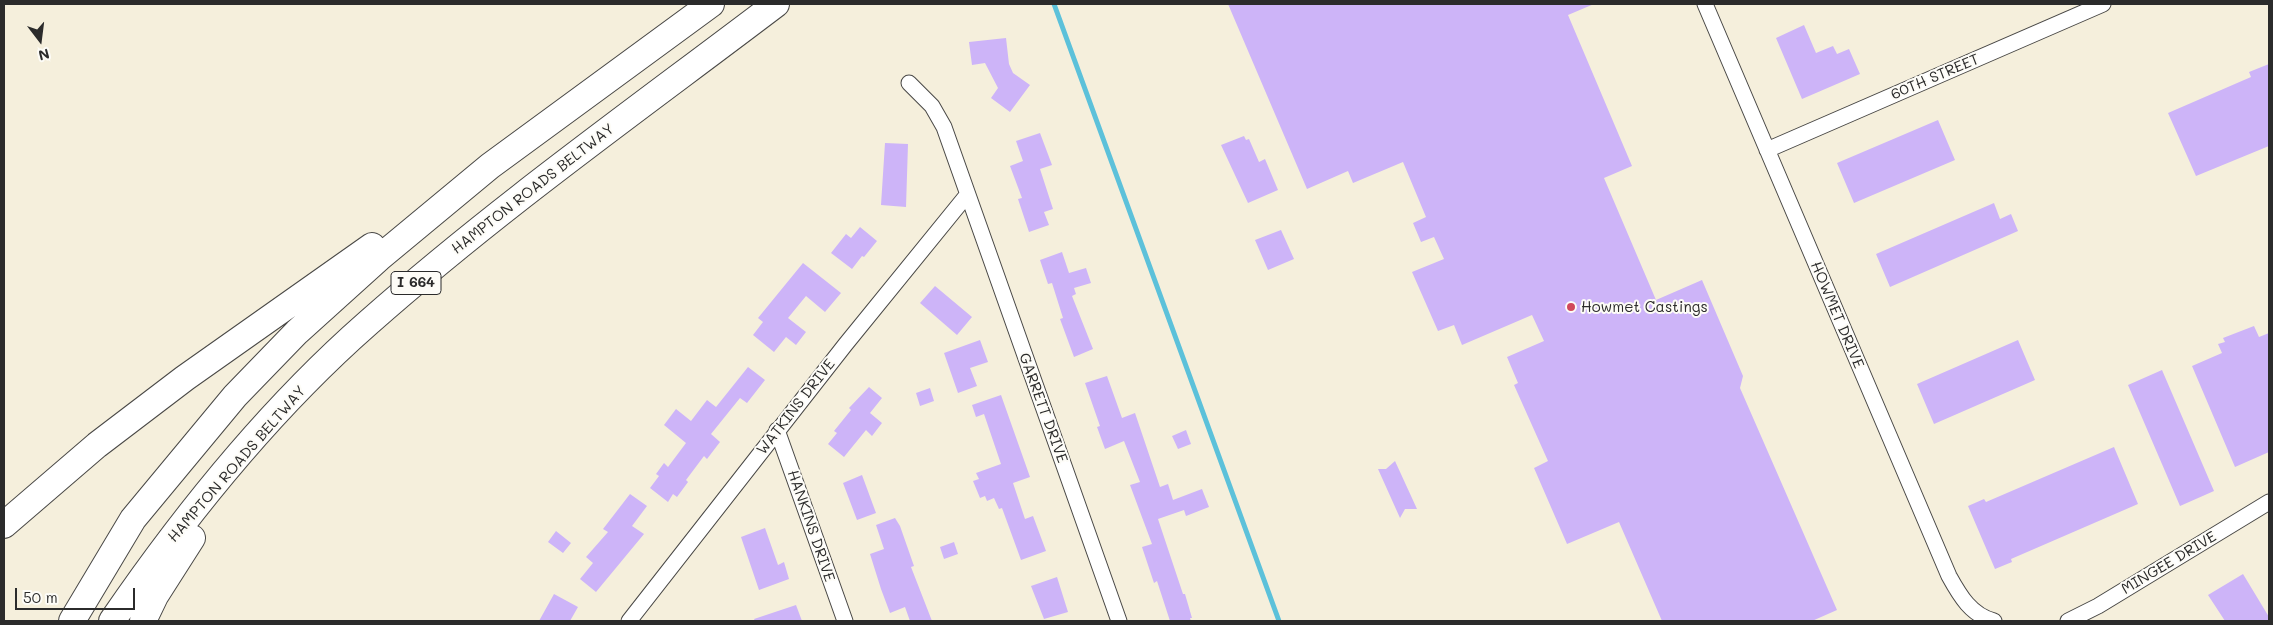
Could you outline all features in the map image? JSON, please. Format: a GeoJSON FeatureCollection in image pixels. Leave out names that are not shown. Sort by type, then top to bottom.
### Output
{"type":"FeatureCollection","features":[{"type":"Feature","properties":{"kind":"highway","name":"I 664"},"geometry":{"type":"LineString","coordinates":[[72,621],[133,519],[235,396],[297,332],[379,258],[490,166],[711,4]]}},
{"type":"Feature","properties":{"kind":"highway","name":"HAMPTON ROADS BELTWAY"},"geometry":{"type":"LineString","coordinates":[[112,621],[144,575],[202,499],[260,431],[312,376],[367,324],[472,235],[776,4]]}},
{"type":"Feature","properties":{"kind":"highway"},"geometry":{"type":"LineString","coordinates":[[4,525],[97,445],[185,378],[282,311],[334,272],[490,166]]}},
{"type":"Feature","properties":{"kind":"highway"},"geometry":{"type":"LineString","coordinates":[[143,621],[159,589],[260,431]]}},
{"type":"Feature","properties":{"kind":"street","name":"HOWMET DRIVE"},"geometry":{"type":"LineString","coordinates":[[1705,4],[1949,576],[1960,598],[1988,620]]}},
{"type":"Feature","properties":{"kind":"street","name":"60TH STREET"},"geometry":{"type":"LineString","coordinates":[[1767,150],[2103,4]]}},
{"type":"Feature","properties":{"kind":"street","name":"GARRETT DRIVE"},"geometry":{"type":"LineString","coordinates":[[909,83],[924,96],[939,116],[1119,621]]}},
{"type":"Feature","properties":{"kind":"street","name":"WATKINS DRIVE"},"geometry":{"type":"LineString","coordinates":[[629,621],[777,430],[967,195]]}},
{"type":"Feature","properties":{"kind":"street","name":"HANKINS DRIVE"},"geometry":{"type":"LineString","coordinates":[[777,430],[845,621]]}},
{"type":"Feature","properties":{"kind":"street","name":"MINGEE DRIVE"},"geometry":{"type":"LineString","coordinates":[[2068,621],[2098,606],[2269,502]]}},
{"type":"Feature","properties":{"kind":"building","name":"Howmet Castings"},"geometry":{"type":"Polygon","coordinates":[[[1228,4],[1594,4],[1568,15],[1632,166],[1604,178],[1656,300],[1702,280],[1743,376],[1740,388],[1837,610],[1812,621],[1662,621],[1619,522],[1567,544],[1534,468],[1548,461],[1514,385],[1518,383],[1507,357],[1544,341],[1532,315],[1462,345],[1454,325],[1438,331],[1412,272],[1444,259],[1434,237],[1421,242],[1413,223],[1426,217],[1403,162],[1353,183],[1348,171],[1307,189],[1228,4]]]}},
{"type":"Feature","properties":{"kind":"building"},"geometry":{"type":"Polygon","coordinates":[[[1804,25],[1816,53],[1833,46],[1837,54],[1849,49],[1860,74],[1802,99],[1776,38],[1804,25]]]}},
{"type":"Feature","properties":{"kind":"building"},"geometry":{"type":"Polygon","coordinates":[[[1006,38],[1009,64],[1013,73],[1030,85],[1010,112],[991,98],[998,88],[985,63],[972,65],[969,42],[1006,38]]]}},
{"type":"Feature","properties":{"kind":"building"},"geometry":{"type":"Polygon","coordinates":[[[2269,64],[2269,146],[2196,176],[2168,113],[2251,77],[2249,72],[2269,64]]]}},
{"type":"Feature","properties":{"kind":"building"},"geometry":{"type":"Polygon","coordinates":[[[1938,120],[1955,160],[1854,203],[1837,163],[1938,120]]]}},
{"type":"Feature","properties":{"kind":"building"},"geometry":{"type":"Polygon","coordinates":[[[1040,133],[1052,165],[1040,169],[1053,209],[1044,212],[1049,225],[1029,232],[1018,199],[1022,198],[1010,166],[1023,161],[1016,141],[1040,133]]]}},
{"type":"Feature","properties":{"kind":"building"},"geometry":{"type":"Polygon","coordinates":[[[1244,136],[1246,140],[1249,139],[1259,162],[1265,159],[1278,190],[1248,203],[1221,145],[1244,136]]]}},
{"type":"Feature","properties":{"kind":"building"},"geometry":{"type":"Polygon","coordinates":[[[885,143],[908,144],[906,207],[881,205],[885,143]]]}},
{"type":"Feature","properties":{"kind":"building"},"geometry":{"type":"Polygon","coordinates":[[[1994,203],[2000,219],[2011,214],[2018,231],[1890,287],[1876,254],[1994,203]]]}},
{"type":"Feature","properties":{"kind":"building"},"geometry":{"type":"Polygon","coordinates":[[[860,227],[877,241],[852,269],[831,253],[846,234],[851,238],[860,227]]]}},
{"type":"Feature","properties":{"kind":"building"},"geometry":{"type":"Polygon","coordinates":[[[1281,230],[1294,259],[1268,270],[1255,240],[1281,230]]]}},
{"type":"Feature","properties":{"kind":"building"},"geometry":{"type":"Polygon","coordinates":[[[1062,252],[1069,273],[1086,268],[1091,283],[1074,288],[1076,294],[1072,296],[1093,349],[1074,357],[1060,319],[1063,318],[1052,283],[1048,284],[1040,260],[1062,252]]]}},
{"type":"Feature","properties":{"kind":"building"},"geometry":{"type":"Polygon","coordinates":[[[803,263],[841,293],[825,312],[806,296],[788,318],[806,332],[796,345],[786,337],[774,352],[753,335],[763,322],[758,318],[803,263]]]}},
{"type":"Feature","properties":{"kind":"building"},"geometry":{"type":"Polygon","coordinates":[[[935,286],[972,317],[957,335],[920,303],[935,286]]]}},
{"type":"Feature","properties":{"kind":"building"},"geometry":{"type":"Polygon","coordinates":[[[2254,326],[2259,337],[2269,333],[2269,452],[2235,467],[2192,366],[2222,353],[2218,344],[2225,342],[2223,338],[2254,326]]]}},
{"type":"Feature","properties":{"kind":"building"},"geometry":{"type":"Polygon","coordinates":[[[980,340],[988,362],[970,368],[977,386],[958,393],[944,353],[980,340]]]}},
{"type":"Feature","properties":{"kind":"building"},"geometry":{"type":"Polygon","coordinates":[[[2018,340],[2035,380],[1934,424],[1917,384],[2018,340]]]}},
{"type":"Feature","properties":{"kind":"building"},"geometry":{"type":"Polygon","coordinates":[[[748,367],[765,380],[747,403],[740,398],[711,434],[720,442],[707,459],[704,456],[686,480],[688,482],[677,497],[673,494],[668,502],[650,488],[659,476],[656,474],[664,463],[668,467],[686,443],[664,425],[676,409],[691,421],[707,400],[716,407],[748,367]]]}},
{"type":"Feature","properties":{"kind":"building"},"geometry":{"type":"Polygon","coordinates":[[[2162,370],[2214,491],[2180,506],[2128,385],[2162,370]]]}},
{"type":"Feature","properties":{"kind":"building"},"geometry":{"type":"Polygon","coordinates":[[[1107,376],[1122,418],[1135,413],[1160,487],[1168,484],[1173,500],[1202,489],[1209,507],[1186,516],[1184,510],[1158,519],[1183,594],[1185,594],[1192,618],[1190,618],[1191,621],[1170,621],[1157,581],[1154,583],[1142,547],[1152,544],[1130,485],[1140,482],[1124,441],[1105,449],[1097,427],[1100,426],[1085,383],[1107,376]]]}},
{"type":"Feature","properties":{"kind":"building"},"geometry":{"type":"Polygon","coordinates":[[[869,387],[882,398],[870,413],[882,423],[872,436],[866,430],[844,457],[828,444],[837,433],[834,431],[851,410],[849,408],[869,387]]]}},
{"type":"Feature","properties":{"kind":"building"},"geometry":{"type":"Polygon","coordinates":[[[930,388],[934,401],[920,406],[916,393],[930,388]]]}},
{"type":"Feature","properties":{"kind":"building"},"geometry":{"type":"Polygon","coordinates":[[[1001,395],[1030,477],[1013,483],[1025,519],[1033,516],[1046,551],[1021,560],[1002,508],[999,509],[994,498],[987,501],[985,496],[980,498],[973,481],[979,479],[976,473],[1001,464],[984,414],[976,417],[972,405],[1001,395]]]}},
{"type":"Feature","properties":{"kind":"building"},"geometry":{"type":"Polygon","coordinates":[[[1186,430],[1191,444],[1178,449],[1172,436],[1186,430]]]}},
{"type":"Feature","properties":{"kind":"building"},"geometry":{"type":"Polygon","coordinates":[[[2114,447],[2138,504],[2011,559],[2012,562],[1995,569],[1968,506],[1984,499],[1986,502],[2114,447]]]}},
{"type":"Feature","properties":{"kind":"building"},"geometry":{"type":"Polygon","coordinates":[[[1395,461],[1417,509],[1405,509],[1400,518],[1378,469],[1386,469],[1395,461]]]}},
{"type":"Feature","properties":{"kind":"building"},"geometry":{"type":"Polygon","coordinates":[[[862,475],[876,513],[857,520],[843,483],[862,475]]]}},
{"type":"Feature","properties":{"kind":"building"},"geometry":{"type":"Polygon","coordinates":[[[630,494],[647,506],[632,526],[644,534],[596,592],[580,579],[593,563],[586,557],[608,532],[603,529],[630,494]]]}},
{"type":"Feature","properties":{"kind":"building"},"geometry":{"type":"Polygon","coordinates":[[[895,518],[900,526],[914,566],[911,567],[932,621],[910,621],[905,607],[890,613],[881,589],[870,554],[884,549],[876,525],[895,518]]]}},
{"type":"Feature","properties":{"kind":"building"},"geometry":{"type":"Polygon","coordinates":[[[765,528],[778,565],[784,562],[789,579],[759,590],[741,537],[765,528]]]}},
{"type":"Feature","properties":{"kind":"building"},"geometry":{"type":"Polygon","coordinates":[[[556,531],[571,543],[563,553],[548,542],[556,531]]]}},
{"type":"Feature","properties":{"kind":"building"},"geometry":{"type":"Polygon","coordinates":[[[954,542],[958,554],[944,559],[940,547],[954,542]]]}},
{"type":"Feature","properties":{"kind":"building"},"geometry":{"type":"Polygon","coordinates":[[[2243,574],[2269,617],[2269,621],[2225,621],[2208,595],[2243,574]]]}},
{"type":"Feature","properties":{"kind":"building"},"geometry":{"type":"Polygon","coordinates":[[[1057,577],[1068,612],[1044,619],[1031,586],[1057,577]]]}},
{"type":"Feature","properties":{"kind":"building"},"geometry":{"type":"Polygon","coordinates":[[[554,594],[578,607],[570,621],[539,621],[554,594]]]}},
{"type":"Feature","properties":{"kind":"building"},"geometry":{"type":"Polygon","coordinates":[[[796,605],[802,621],[755,621],[754,619],[796,605]]]}},
{"type":"Feature","properties":{"kind":"waterway"},"geometry":{"type":"LineString","coordinates":[[1054,4],[1279,621]]}},
{"type":"Feature","properties":{"kind":"place","name":"Howmet Castings"},"geometry":{"type":"Point","coordinates":[1571,307]}}]}
